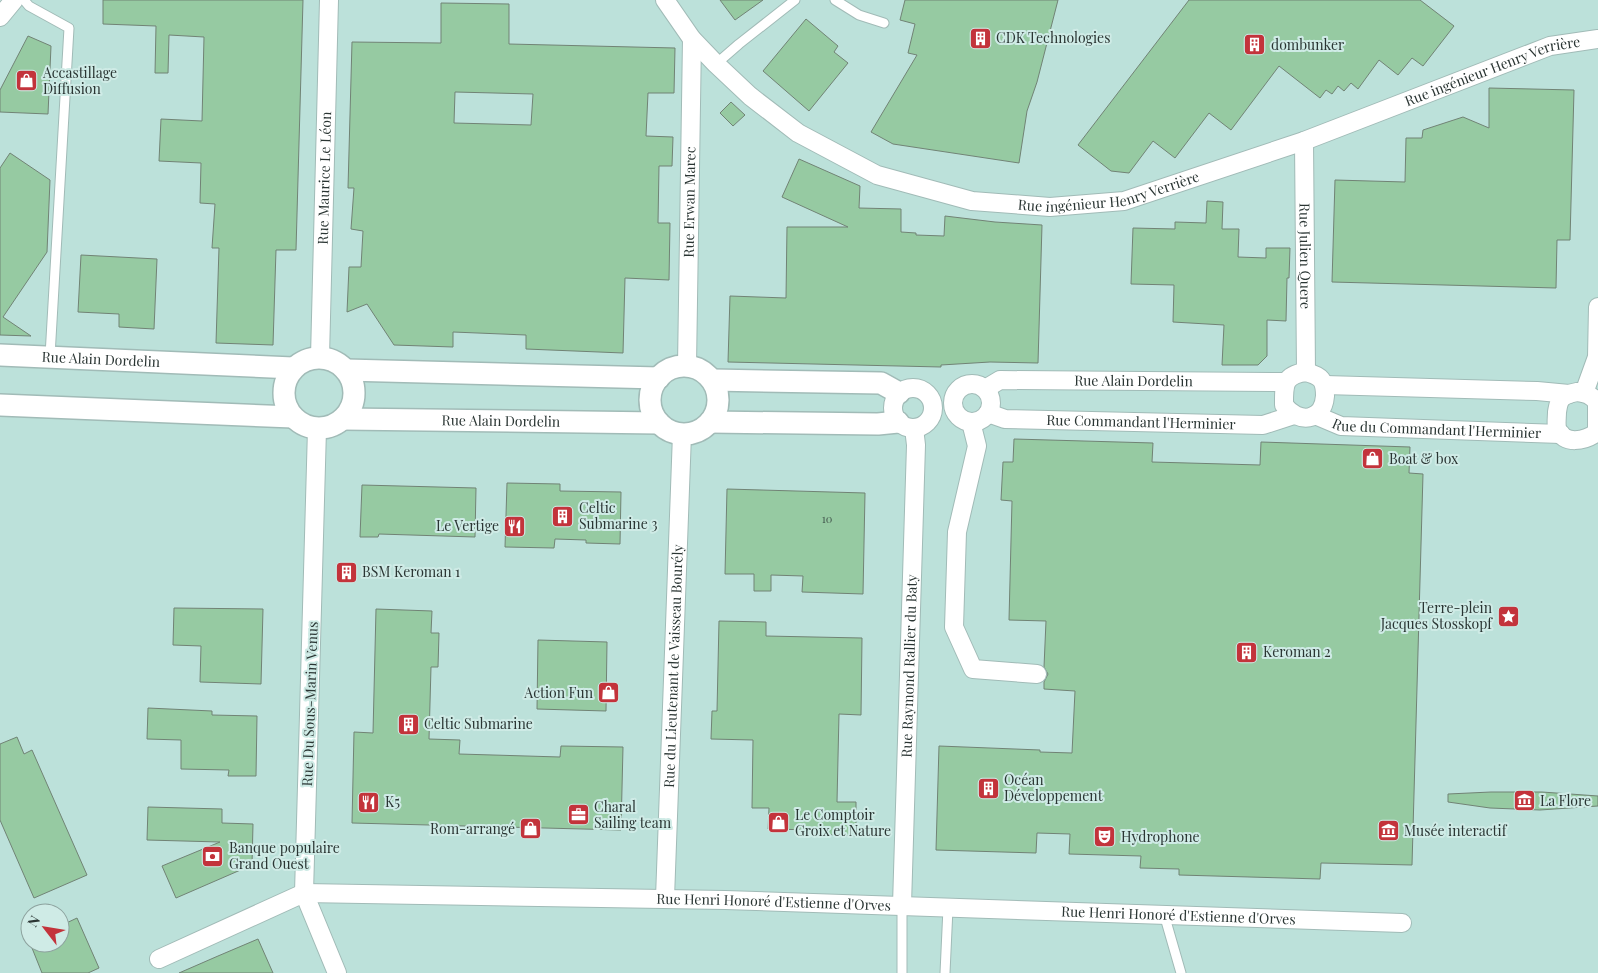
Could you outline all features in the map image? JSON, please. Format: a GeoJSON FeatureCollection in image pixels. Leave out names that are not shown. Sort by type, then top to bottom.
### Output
{"type":"FeatureCollection","features":[{"type":"Feature","properties":{"kind":"street"},"geometry":{"type":"LineString","coordinates":[[0,17],[14,0]]}},
{"type":"Feature","properties":{"kind":"street","name":"Rue Maurice Le Léon"},"geometry":{"type":"LineString","coordinates":[[320,357],[329,0]]}},
{"type":"Feature","properties":{"kind":"street","name":"Rue ingénieur Henry Verrière"},"geometry":{"type":"LineString","coordinates":[[665,0],[692,39],[716,64],[750,96],[798,133],[877,175],[972,201],[1050,207],[1124,201],[1304,140],[1550,46],[1598,39]]}},
{"type":"Feature","properties":{"kind":"street","name":"Rue Erwan Marec"},"geometry":{"type":"LineString","coordinates":[[687,366],[692,39]]}},
{"type":"Feature","properties":{"kind":"street","name":"Rue Julien Quere"},"geometry":{"type":"LineString","coordinates":[[1304,140],[1306,372]]}},
{"type":"Feature","properties":{"kind":"street"},"geometry":{"type":"LineString","coordinates":[[1325,385],[1537,391],[1576,393],[1592,396],[1597,402],[1597,432],[1590,437],[1575,440],[1561,434],[1556,426],[1558,404],[1562,398],[1576,393],[1597,357],[1598,307]]}},
{"type":"Feature","properties":{"kind":"street","name":"Rue Alain Dordelin"},"geometry":{"type":"LineString","coordinates":[[0,355],[293,368],[310,358],[320,357]]}},
{"type":"Feature","properties":{"kind":"street"},"geometry":{"type":"LineString","coordinates":[[320,357],[338,363],[352,379],[354,400],[350,410],[343,419]]}},
{"type":"Feature","properties":{"kind":"street"},"geometry":{"type":"LineString","coordinates":[[659,423],[651,405],[651,395],[659,378],[667,371],[676,367],[687,366],[701,370],[712,380],[717,390],[718,402],[716,413],[702,429],[682,434]]}},
{"type":"Feature","properties":{"kind":"street"},"geometry":{"type":"LineString","coordinates":[[293,368],[287,377],[284,387],[287,409],[300,423],[317,429]]}},
{"type":"Feature","properties":{"kind":"street"},"geometry":{"type":"LineString","coordinates":[[346,370],[659,378]]}},
{"type":"Feature","properties":{"kind":"street"},"geometry":{"type":"LineString","coordinates":[[1306,372],[1320,378],[1325,385],[1324,404],[1321,411],[1315,415],[1301,417],[1294,415],[1284,405],[1284,388],[1286,382],[1291,377],[1306,372]]}},
{"type":"Feature","properties":{"kind":"street"},"geometry":{"type":"LineString","coordinates":[[712,380],[881,383],[899,393]]}},
{"type":"Feature","properties":{"kind":"street","name":"Rue Alain Dordelin"},"geometry":{"type":"LineString","coordinates":[[985,389],[1000,380],[1286,382]]}},
{"type":"Feature","properties":{"kind":"street"},"geometry":{"type":"LineString","coordinates":[[710,422],[878,424],[978,421],[988,414],[991,401],[985,389],[968,384],[958,390],[927,394]]}},
{"type":"Feature","properties":{"kind":"street"},"geometry":{"type":"LineString","coordinates":[[910,388],[922,390],[927,394],[933,409],[914,423],[892,410],[899,393],[910,388]]}},
{"type":"Feature","properties":{"kind":"street"},"geometry":{"type":"LineString","coordinates":[[958,390],[953,401],[955,412],[965,420],[976,446],[957,532],[954,628],[973,669],[1037,674]]}},
{"type":"Feature","properties":{"kind":"street"},"geometry":{"type":"LineString","coordinates":[[0,405],[293,417]]}},
{"type":"Feature","properties":{"kind":"street","name":"Rue Commandant l'Herminier"},"geometry":{"type":"LineString","coordinates":[[988,414],[1005,419],[1262,425],[1294,415]]}},
{"type":"Feature","properties":{"kind":"street","name":"Rue du Commandant l'Herminier"},"geometry":{"type":"LineString","coordinates":[[1315,415],[1341,426],[1561,434]]}},
{"type":"Feature","properties":{"kind":"street","name":"Rue Alain Dordelin"},"geometry":{"type":"LineString","coordinates":[[317,429],[326,428],[343,419],[659,423],[673,432],[682,434]]}},
{"type":"Feature","properties":{"kind":"street","name":"Rue Raymond Rallier du Baty"},"geometry":{"type":"LineString","coordinates":[[902,905],[916,445],[914,423]]}},
{"type":"Feature","properties":{"kind":"street","name":"Rue Du Sous-Marin Venus"},"geometry":{"type":"LineString","coordinates":[[317,429],[304,894],[337,973]]}},
{"type":"Feature","properties":{"kind":"street","name":"Rue du Lieutenant de Vaisseau Bourély"},"geometry":{"type":"LineString","coordinates":[[665,898],[682,434]]}},
{"type":"Feature","properties":{"kind":"street","name":"Rue Henri Honoré d'Estienne d'Orves"},"geometry":{"type":"LineString","coordinates":[[158,959],[304,894],[665,898],[1402,923]]}},
{"type":"Feature","properties":{"kind":"lane"},"geometry":{"type":"LineString","coordinates":[[24,0],[29,6],[69,28],[50,356]]}},
{"type":"Feature","properties":{"kind":"lane"},"geometry":{"type":"LineString","coordinates":[[716,64],[738,44],[795,0]]}},
{"type":"Feature","properties":{"kind":"lane"},"geometry":{"type":"LineString","coordinates":[[835,0],[859,15],[884,23]]}},
{"type":"Feature","properties":{"kind":"lane"},"geometry":{"type":"LineString","coordinates":[[902,905],[902,973]]}},
{"type":"Feature","properties":{"kind":"lane"},"geometry":{"type":"LineString","coordinates":[[945,973],[948,908]]}},
{"type":"Feature","properties":{"kind":"lane"},"geometry":{"type":"LineString","coordinates":[[1164,914],[1181,973]]}},
{"type":"Feature","properties":{"kind":"shaded area"},"geometry":{"type":"Polygon","coordinates":[[[14,0],[1598,0],[1598,973],[0,973],[0,17],[14,0]]]}},
{"type":"Feature","properties":{"kind":"building"},"geometry":{"type":"Polygon","coordinates":[[[103,0],[303,0],[296,250],[276,250],[273,345],[216,343],[219,248],[212,248],[215,204],[200,203],[201,163],[159,161],[161,119],[202,121],[204,37],[169,35],[168,73],[155,73],[156,26],[103,24],[103,0]]]}},
{"type":"Feature","properties":{"kind":"building"},"geometry":{"type":"Polygon","coordinates":[[[720,0],[763,0],[735,20],[720,0]]]}},
{"type":"Feature","properties":{"kind":"building"},"geometry":{"type":"Polygon","coordinates":[[[905,0],[1058,0],[1037,82],[1027,111],[1019,163],[893,144],[871,132],[917,55],[908,53],[915,24],[900,20],[905,0]]]}},
{"type":"Feature","properties":{"kind":"building"},"geometry":{"type":"Polygon","coordinates":[[[1189,0],[1420,0],[1454,26],[1423,66],[1412,58],[1398,75],[1379,60],[1358,89],[1351,83],[1344,91],[1338,86],[1332,94],[1326,90],[1320,98],[1279,66],[1231,130],[1209,113],[1175,158],[1153,141],[1129,173],[1111,171],[1078,145],[1189,0]]]}},
{"type":"Feature","properties":{"kind":"building"},"geometry":{"type":"Polygon","coordinates":[[[441,3],[509,4],[509,44],[675,48],[674,93],[648,93],[646,136],[673,137],[672,166],[659,166],[658,223],[670,223],[669,280],[625,278],[623,353],[526,349],[526,335],[453,332],[453,347],[394,345],[367,304],[347,312],[349,267],[361,267],[363,231],[351,229],[354,188],[348,188],[352,42],[441,43],[441,3]],[[455,92],[454,123],[531,125],[533,94],[455,92]]]}},
{"type":"Feature","properties":{"kind":"building"},"geometry":{"type":"Polygon","coordinates":[[[806,19],[838,46],[834,52],[848,63],[809,111],[763,71],[806,19]]]}},
{"type":"Feature","properties":{"kind":"building","name":"Accastillage Diffusion"},"geometry":{"type":"Polygon","coordinates":[[[28,36],[51,46],[48,114],[0,112],[0,90],[28,36]]]}},
{"type":"Feature","properties":{"kind":"building"},"geometry":{"type":"Polygon","coordinates":[[[1489,88],[1574,90],[1570,240],[1557,240],[1556,288],[1332,282],[1335,180],[1405,182],[1406,138],[1422,138],[1423,130],[1463,117],[1489,128],[1489,88]]]}},
{"type":"Feature","properties":{"kind":"building"},"geometry":{"type":"Polygon","coordinates":[[[731,102],[745,115],[733,126],[720,113],[731,102]]]}},
{"type":"Feature","properties":{"kind":"building"},"geometry":{"type":"Polygon","coordinates":[[[10,153],[50,180],[47,252],[3,317],[31,336],[0,335],[0,168],[10,153]]]}},
{"type":"Feature","properties":{"kind":"building"},"geometry":{"type":"Polygon","coordinates":[[[799,159],[860,186],[859,208],[901,209],[901,232],[916,233],[916,235],[944,236],[945,216],[1042,225],[1038,363],[990,362],[941,365],[941,367],[728,362],[730,296],[786,298],[787,227],[848,227],[782,197],[799,159]]]}},
{"type":"Feature","properties":{"kind":"building"},"geometry":{"type":"Polygon","coordinates":[[[1207,201],[1223,202],[1222,229],[1239,229],[1238,257],[1266,258],[1266,248],[1290,248],[1286,321],[1267,320],[1267,356],[1258,365],[1222,365],[1224,325],[1173,322],[1174,285],[1131,284],[1133,228],[1175,229],[1175,222],[1206,223],[1207,201]]]}},
{"type":"Feature","properties":{"kind":"building"},"geometry":{"type":"Polygon","coordinates":[[[81,255],[157,259],[154,329],[119,327],[119,314],[78,312],[81,255]]]}},
{"type":"Feature","properties":{"kind":"building","name":"Keroman 2"},"geometry":{"type":"Polygon","coordinates":[[[1014,439],[1153,443],[1152,462],[1260,465],[1261,442],[1410,447],[1409,473],[1423,474],[1412,865],[1321,863],[1320,879],[1179,875],[1179,869],[1140,868],[1141,856],[1069,854],[1070,834],[1037,833],[1036,853],[936,850],[939,746],[1072,753],[1075,691],[1044,689],[1044,682],[1048,674],[1044,667],[1046,621],[1009,620],[1012,501],[1001,500],[1003,462],[1013,462],[1014,439]]]}},
{"type":"Feature","properties":{"kind":"building","name":"Celtic Submarine 3"},"geometry":{"type":"Polygon","coordinates":[[[507,483],[560,484],[560,491],[621,492],[620,544],[586,543],[586,540],[555,539],[554,548],[505,547],[507,483]]]}},
{"type":"Feature","properties":{"kind":"building"},"geometry":{"type":"Polygon","coordinates":[[[362,485],[476,488],[475,537],[379,534],[378,537],[360,537],[362,485]]]}},
{"type":"Feature","properties":{"kind":"building"},"geometry":{"type":"Polygon","coordinates":[[[727,489],[865,493],[863,594],[802,592],[803,576],[771,575],[771,591],[754,591],[754,574],[725,574],[727,489]]]}},
{"type":"Feature","properties":{"kind":"building"},"geometry":{"type":"Polygon","coordinates":[[[174,608],[263,609],[261,684],[200,682],[201,646],[173,645],[174,608]]]}},
{"type":"Feature","properties":{"kind":"building","name":"Celtic Submarine"},"geometry":{"type":"Polygon","coordinates":[[[376,609],[432,611],[431,633],[439,633],[438,667],[431,667],[429,739],[460,740],[459,754],[560,757],[561,746],[623,747],[621,830],[352,823],[354,732],[373,733],[376,609]]]}},
{"type":"Feature","properties":{"kind":"building"},"geometry":{"type":"Polygon","coordinates":[[[719,621],[766,622],[766,636],[862,638],[861,715],[839,714],[837,802],[856,802],[856,836],[816,834],[816,830],[768,829],[769,808],[752,808],[753,740],[711,739],[712,711],[717,711],[719,621]]]}},
{"type":"Feature","properties":{"kind":"building"},"geometry":{"type":"Polygon","coordinates":[[[538,640],[607,642],[606,711],[537,709],[538,640]]]}},
{"type":"Feature","properties":{"kind":"building"},"geometry":{"type":"Polygon","coordinates":[[[148,708],[212,711],[212,715],[257,716],[256,776],[228,776],[229,770],[181,769],[181,740],[147,739],[148,708]]]}},
{"type":"Feature","properties":{"kind":"building"},"geometry":{"type":"Polygon","coordinates":[[[17,737],[24,754],[32,750],[87,875],[34,898],[0,820],[0,744],[17,737]]]}},
{"type":"Feature","properties":{"kind":"building","name":"La Flore"},"geometry":{"type":"Polygon","coordinates":[[[1542,792],[1598,796],[1598,806],[1540,810],[1490,808],[1448,802],[1448,794],[1542,792]]]}},
{"type":"Feature","properties":{"kind":"building"},"geometry":{"type":"Polygon","coordinates":[[[148,807],[222,809],[222,823],[253,824],[252,865],[176,898],[162,866],[220,842],[147,840],[148,807]]]}},
{"type":"Feature","properties":{"kind":"building"},"geometry":{"type":"Polygon","coordinates":[[[77,918],[99,968],[88,973],[42,973],[34,953],[70,953],[70,921],[77,918]]]}},
{"type":"Feature","properties":{"kind":"building"},"geometry":{"type":"Polygon","coordinates":[[[258,939],[273,973],[179,973],[218,956],[258,939]]]}},
{"type":"Feature","properties":{"kind":"place","name":"CDK Technologies"},"geometry":{"type":"Point","coordinates":[980,38]}},
{"type":"Feature","properties":{"kind":"place","name":"dombunker"},"geometry":{"type":"Point","coordinates":[1255,45]}},
{"type":"Feature","properties":{"kind":"place","name":"Accastillage Diffusion"},"geometry":{"type":"Point","coordinates":[27,81]}},
{"type":"Feature","properties":{"kind":"place","name":"Boat & box"},"geometry":{"type":"Point","coordinates":[1373,459]}},
{"type":"Feature","properties":{"kind":"place","name":"Celtic Submarine 3"},"geometry":{"type":"Point","coordinates":[563,516]}},
{"type":"Feature","properties":{"kind":"place","name":"Le Vertige"},"geometry":{"type":"Point","coordinates":[515,526]}},
{"type":"Feature","properties":{"kind":"place","name":"BSM Keroman 1"},"geometry":{"type":"Point","coordinates":[346,572]}},
{"type":"Feature","properties":{"kind":"place","name":"Terre-plein Jacques Stosskopf"},"geometry":{"type":"Point","coordinates":[1508,616]}},
{"type":"Feature","properties":{"kind":"place","name":"Keroman 2"},"geometry":{"type":"Point","coordinates":[1247,652]}},
{"type":"Feature","properties":{"kind":"place","name":"Action Fun"},"geometry":{"type":"Point","coordinates":[609,693]}},
{"type":"Feature","properties":{"kind":"place","name":"Celtic Submarine"},"geometry":{"type":"Point","coordinates":[408,724]}},
{"type":"Feature","properties":{"kind":"place","name":"Océan Développement"},"geometry":{"type":"Point","coordinates":[988,788]}},
{"type":"Feature","properties":{"kind":"place","name":"La Flore"},"geometry":{"type":"Point","coordinates":[1524,801]}},
{"type":"Feature","properties":{"kind":"place","name":"K5"},"geometry":{"type":"Point","coordinates":[369,802]}},
{"type":"Feature","properties":{"kind":"place","name":"Charal Sailing team"},"geometry":{"type":"Point","coordinates":[578,815]}},
{"type":"Feature","properties":{"kind":"place","name":"Le Comptoir Groix et Nature"},"geometry":{"type":"Point","coordinates":[779,823]}},
{"type":"Feature","properties":{"kind":"place","name":"Rom-arrangé"},"geometry":{"type":"Point","coordinates":[531,829]}},
{"type":"Feature","properties":{"kind":"place","name":"Musée interactif"},"geometry":{"type":"Point","coordinates":[1388,831]}},
{"type":"Feature","properties":{"kind":"place","name":"Hydrophone"},"geometry":{"type":"Point","coordinates":[1105,837]}},
{"type":"Feature","properties":{"kind":"place","name":"Banque populaire Grand Ouest"},"geometry":{"type":"Point","coordinates":[213,856]}}]}
